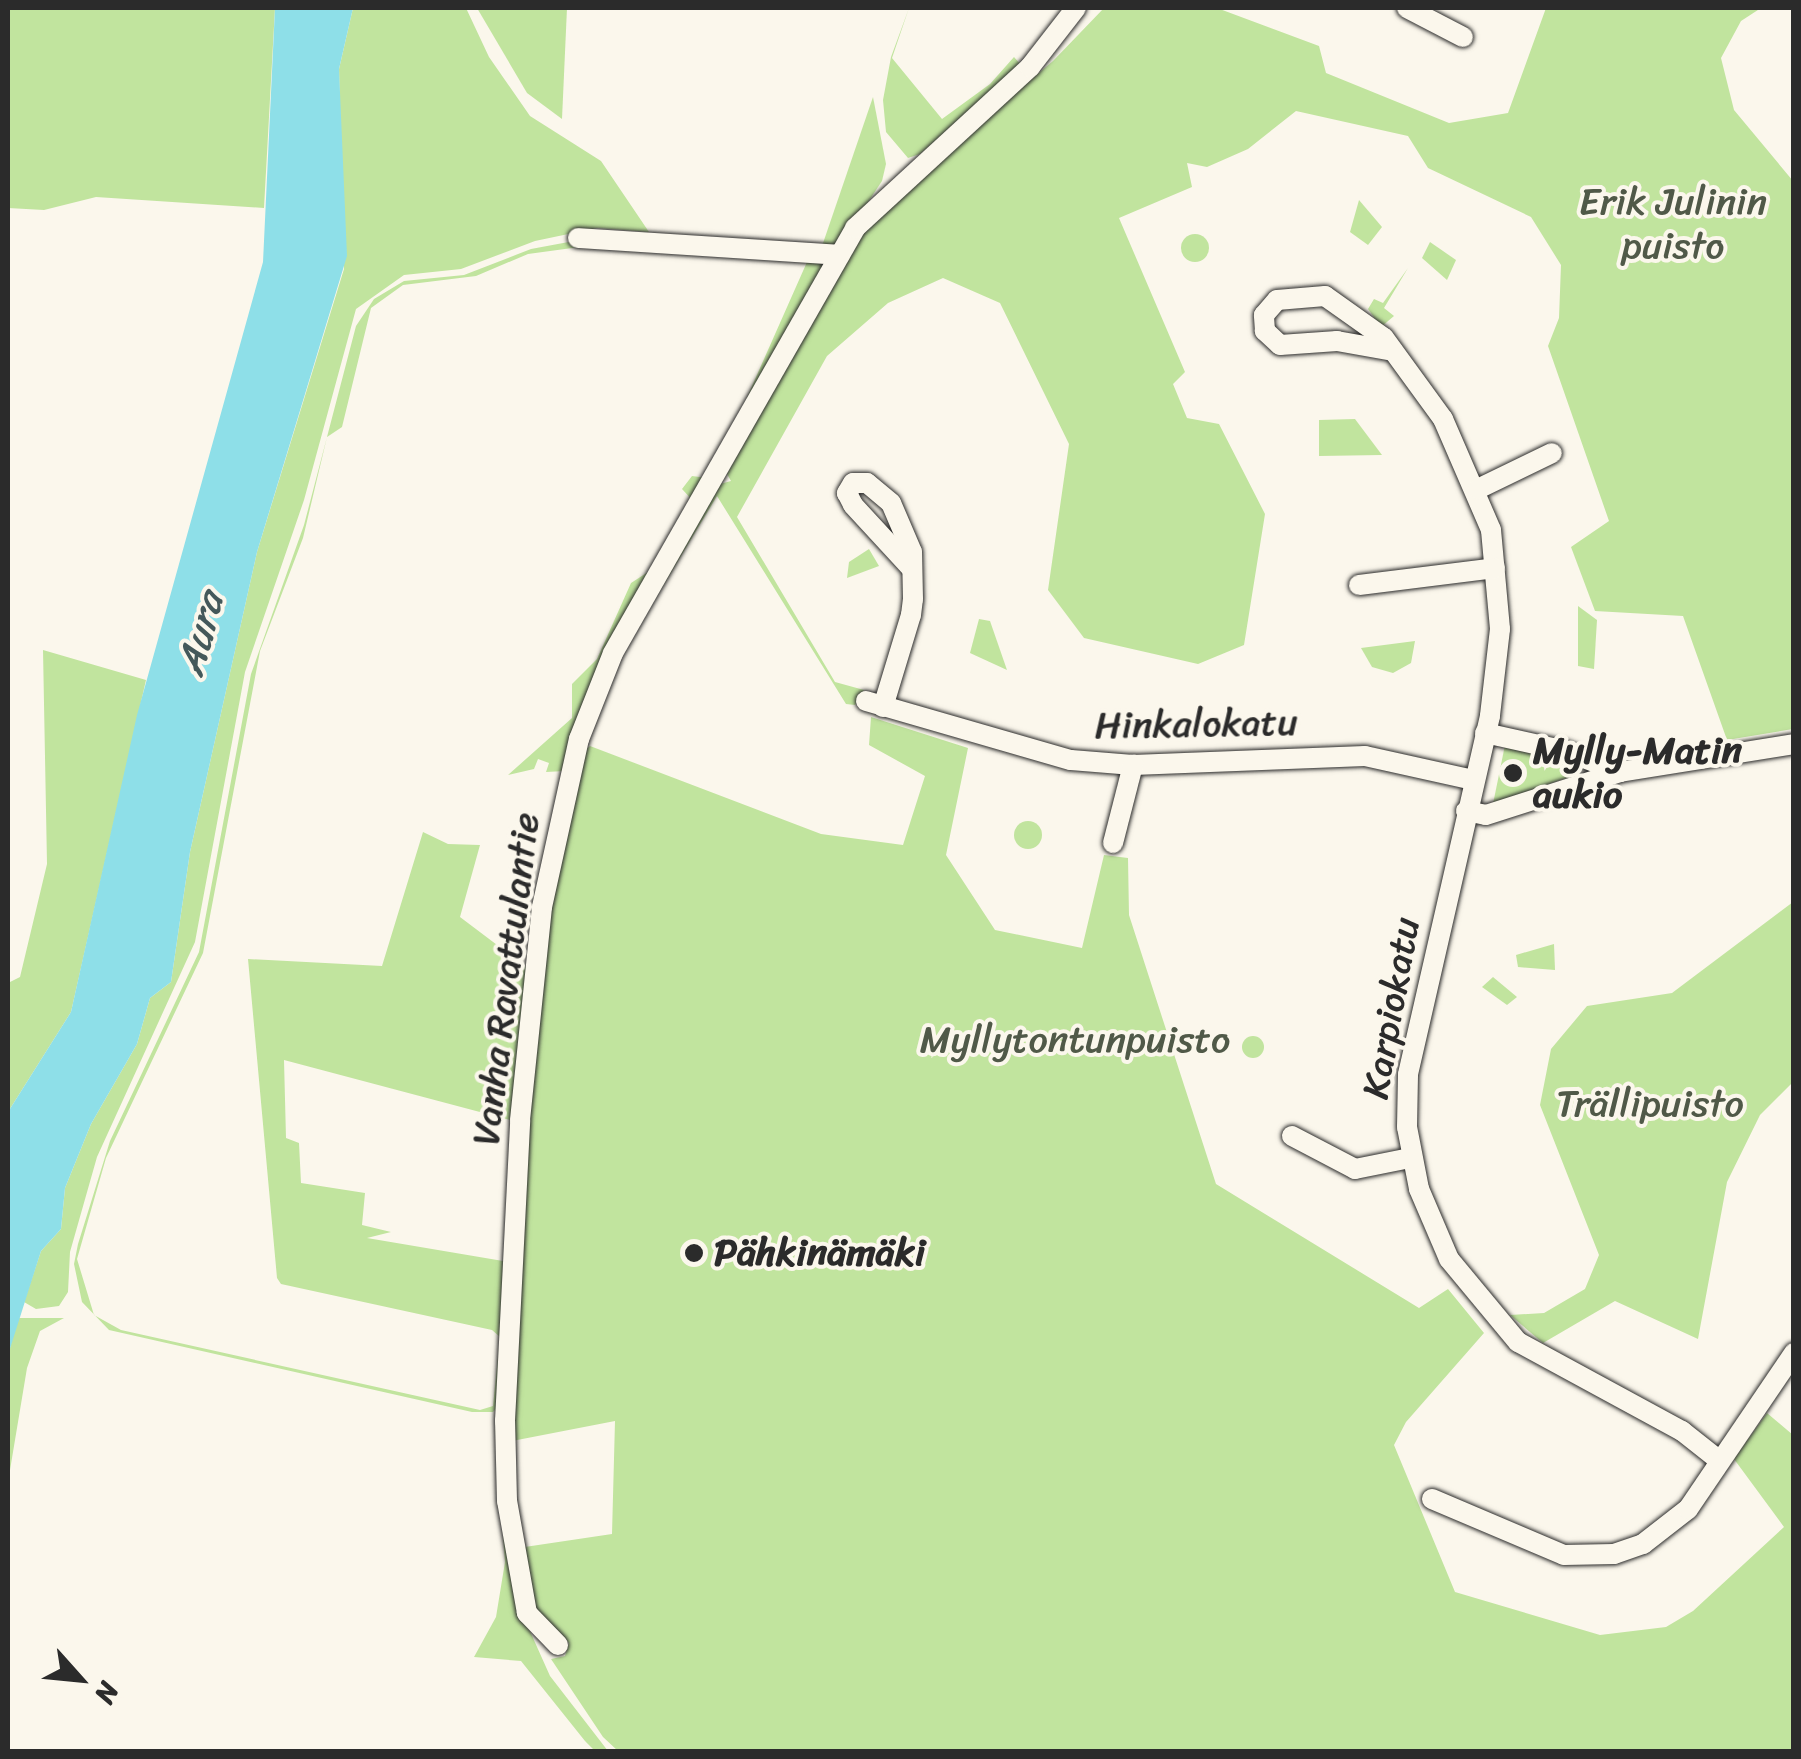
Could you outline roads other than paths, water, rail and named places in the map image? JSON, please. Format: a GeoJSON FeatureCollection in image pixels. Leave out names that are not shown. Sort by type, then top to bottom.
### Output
{"type":"FeatureCollection","features":[{"type":"Feature","properties":{"kind":"street","name":"Vanha Ravattulantie"},"geometry":{"type":"LineString","coordinates":[[558,1645],[526,1612],[507,1501],[505,1421],[520,1120],[556,830],[600,680],[839,255],[866,215],[1016,80],[1076,8]]}},
{"type":"Feature","properties":{"kind":"street"},"geometry":{"type":"LineString","coordinates":[[1407,8],[1463,37]]}},
{"type":"Feature","properties":{"kind":"street"},"geometry":{"type":"LineString","coordinates":[[578,238],[839,255]]}},
{"type":"Feature","properties":{"kind":"street","name":"Karpiokatu"},"geometry":{"type":"LineString","coordinates":[[1393,351],[1337,342],[1280,345],[1267,336],[1264,315],[1277,300],[1324,296],[1357,314],[1393,351],[1443,419],[1478,490],[1495,568],[1500,629],[1485,733],[1413,1036],[1406,1098],[1410,1158],[1449,1259],[1518,1342],[1682,1431],[1720,1460]]}},
{"type":"Feature","properties":{"kind":"street"},"geometry":{"type":"LineString","coordinates":[[1478,490],[1552,452]]}},
{"type":"Feature","properties":{"kind":"street"},"geometry":{"type":"LineString","coordinates":[[1359,585],[1495,568]]}},
{"type":"Feature","properties":{"kind":"street","name":"Hinkalokatu"},"geometry":{"type":"LineString","coordinates":[[912,569],[911,616],[874,704],[1034,753],[1133,765],[1366,756],[1473,780]]}},
{"type":"Feature","properties":{"kind":"street"},"geometry":{"type":"LineString","coordinates":[[1485,733],[1590,760],[1620,772]]}},
{"type":"Feature","properties":{"kind":"street"},"geometry":{"type":"LineString","coordinates":[[1466,811],[1486,815],[1620,772],[1794,744]]}},
{"type":"Feature","properties":{"kind":"street"},"geometry":{"type":"LineString","coordinates":[[1590,760],[1590,784]]}},
{"type":"Feature","properties":{"kind":"street"},"geometry":{"type":"LineString","coordinates":[[1113,843],[1133,765]]}},
{"type":"Feature","properties":{"kind":"street"},"geometry":{"type":"LineString","coordinates":[[1292,1136],[1355,1169],[1410,1158]]}},
{"type":"Feature","properties":{"kind":"street"},"geometry":{"type":"LineString","coordinates":[[1432,1499],[1551,1552],[1614,1554],[1678,1520],[1794,1353]]}},
{"type":"Feature","properties":{"kind":"water","name":"Aura"},"geometry":{"type":"Polygon","coordinates":[[[275,8],[353,8],[339,69],[347,256],[257,552],[190,852],[171,982],[150,998],[137,1044],[91,1124],[65,1188],[61,1229],[41,1251],[8,1355],[8,1112],[71,1012],[137,715],[263,262],[275,8]]]}},
{"type":"Feature","properties":{"kind":"place","name":"Mylly-Matin aukio"},"geometry":{"type":"Point","coordinates":[1513,773]}},
{"type":"Feature","properties":{"kind":"place","name":"Pähkinämäki"},"geometry":{"type":"Point","coordinates":[694,1253]}},
{"type":"Feature","properties":{"kind":"park label","name":"Erik Julinin puisto"},"geometry":{"type":"Point","coordinates":[1673,224]}},
{"type":"Feature","properties":{"kind":"park label","name":"Myllytontunpuisto"},"geometry":{"type":"Point","coordinates":[1075,1040]}},
{"type":"Feature","properties":{"kind":"park label","name":"Trällipuisto"},"geometry":{"type":"Point","coordinates":[1650,1104]}}]}
